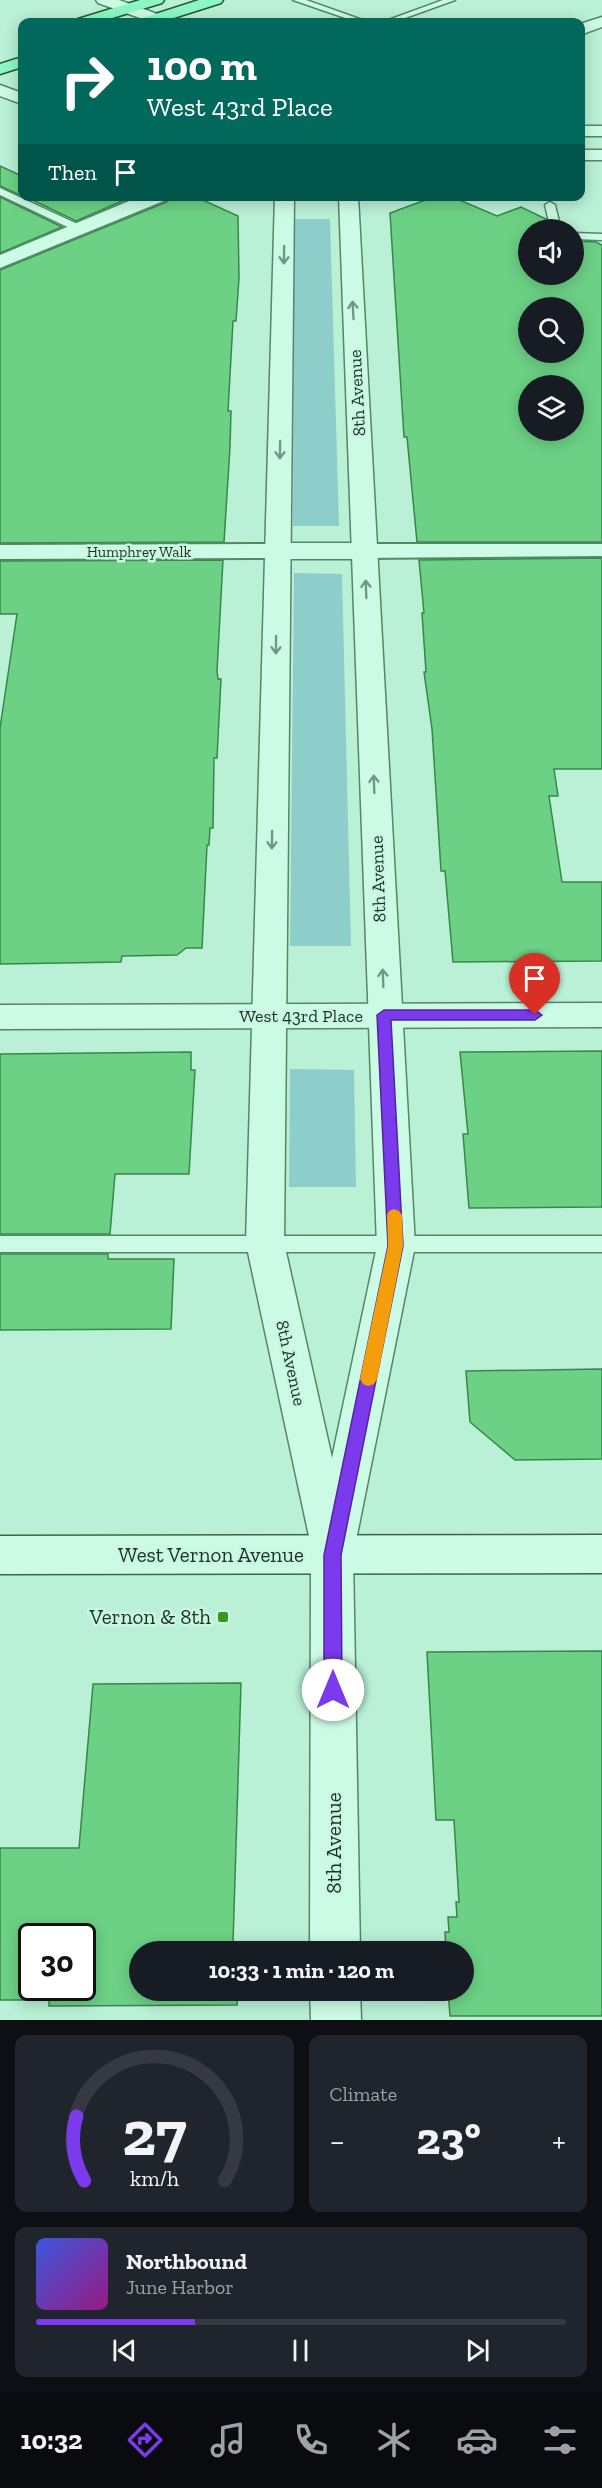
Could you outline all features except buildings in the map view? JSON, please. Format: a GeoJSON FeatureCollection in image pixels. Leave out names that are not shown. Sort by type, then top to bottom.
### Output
{"type":"FeatureCollection","features":[{"type":"Feature","properties":{"kind":"main road"},"geometry":{"type":"LineString","coordinates":[[98,18],[156,0]]}},
{"type":"Feature","properties":{"kind":"main road"},"geometry":{"type":"LineString","coordinates":[[164,18],[215,0]]}},
{"type":"Feature","properties":{"kind":"main road"},"geometry":{"type":"LineString","coordinates":[[0,69],[18,63]]}},
{"type":"Feature","properties":{"kind":"street"},"geometry":{"type":"LineString","coordinates":[[104,0],[149,18]]}},
{"type":"Feature","properties":{"kind":"street"},"geometry":{"type":"LineString","coordinates":[[585,28],[602,22]]}},
{"type":"Feature","properties":{"kind":"street"},"geometry":{"type":"LineString","coordinates":[[0,90],[18,97]]}},
{"type":"Feature","properties":{"kind":"street"},"geometry":{"type":"LineString","coordinates":[[585,131],[602,130]]}},
{"type":"Feature","properties":{"kind":"street"},"geometry":{"type":"LineString","coordinates":[[585,155],[602,154]]}},
{"type":"Feature","properties":{"kind":"street"},"geometry":{"type":"LineString","coordinates":[[0,262],[148,201]]}},
{"type":"Feature","properties":{"kind":"street","name":"8th Avenue"},"geometry":{"type":"LineString","coordinates":[[285,201],[265,1244],[332,1555],[335,1941]]}},
{"type":"Feature","properties":{"kind":"street","name":"8th Avenue"},"geometry":{"type":"LineString","coordinates":[[332,1555],[396,1246],[348,201]]}},
{"type":"Feature","properties":{"kind":"street"},"geometry":{"type":"LineString","coordinates":[[278,551],[602,550]]}},
{"type":"Feature","properties":{"kind":"street","name":"Humphrey Walk"},"geometry":{"type":"LineString","coordinates":[[0,552],[278,551]]}},
{"type":"Feature","properties":{"kind":"street","name":"West 43rd Place"},"geometry":{"type":"LineString","coordinates":[[0,1017],[602,1015]]}},
{"type":"Feature","properties":{"kind":"street","name":"West Vernon Avenue"},"geometry":{"type":"LineString","coordinates":[[0,1556],[602,1554]]}},
{"type":"Feature","properties":{"kind":"street"},"geometry":{"type":"LineString","coordinates":[[335,2001],[336,2020]]}},
{"type":"Feature","properties":{"kind":"lane"},"geometry":{"type":"LineString","coordinates":[[297,0],[352,18]]}},
{"type":"Feature","properties":{"kind":"lane"},"geometry":{"type":"LineString","coordinates":[[399,18],[451,0]]}},
{"type":"Feature","properties":{"kind":"lane"},"geometry":{"type":"LineString","coordinates":[[0,191],[18,200]]}},
{"type":"Feature","properties":{"kind":"lane"},"geometry":{"type":"LineString","coordinates":[[21,201],[82,230]]}},
{"type":"Feature","properties":{"kind":"lane"},"geometry":{"type":"LineString","coordinates":[[550,205],[553,219]]}},
{"type":"Feature","properties":{"kind":"lane"},"geometry":{"type":"LineString","coordinates":[[584,236],[602,237]]}},
{"type":"Feature","properties":{"kind":"lane"},"geometry":{"type":"LineString","coordinates":[[0,1244],[396,1246],[602,1244]]}},
{"type":"Feature","properties":{"kind":"shaded area"},"geometry":{"type":"Polygon","coordinates":[[[294,219],[330,219],[339,526],[293,526],[294,219]]]}},
{"type":"Feature","properties":{"kind":"shaded area"},"geometry":{"type":"Polygon","coordinates":[[[294,573],[342,574],[351,946],[290,946],[294,573]]]}},
{"type":"Feature","properties":{"kind":"shaded area"},"geometry":{"type":"Polygon","coordinates":[[[290,1069],[354,1070],[356,1187],[289,1187],[290,1069]]]}},
{"type":"Feature","properties":{"kind":"slow traffic"},"geometry":{"type":"LineString","coordinates":[[368,1379],[396,1246],[394,1215]]}},
{"type":"Feature","properties":{"kind":"place","name":"Vernon & 8th"},"geometry":{"type":"Point","coordinates":[223,1617]}},
{"type":"Feature","properties":{"kind":"route"},"geometry":{"type":"LineString","coordinates":[[333,1690],[332,1555],[396,1246],[384,1015],[535,1015]]}}]}
